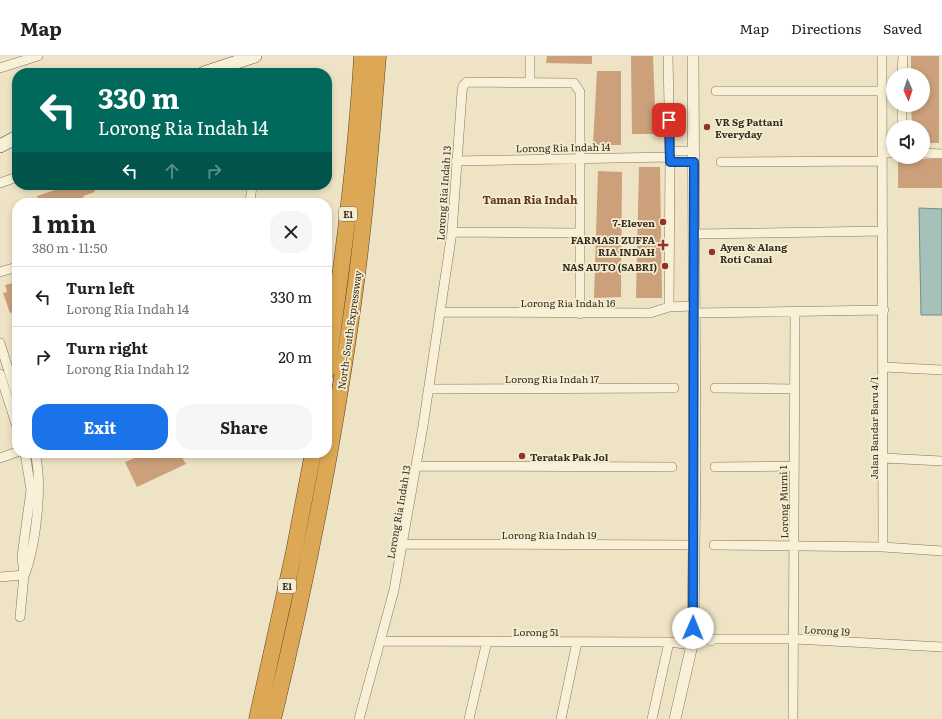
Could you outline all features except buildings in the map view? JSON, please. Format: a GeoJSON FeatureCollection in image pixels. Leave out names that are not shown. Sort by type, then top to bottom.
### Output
{"type":"FeatureCollection","features":[{"type":"Feature","properties":{"kind":"highway","name":"North–South Expressway"},"geometry":{"type":"LineString","coordinates":[[332,334],[358,131],[362,56]]}},
{"type":"Feature","properties":{"kind":"highway","name":"North–South Expressway"},"geometry":{"type":"LineString","coordinates":[[332,435],[342,381],[365,212],[378,56]]}},
{"type":"Feature","properties":{"kind":"highway","name":"E1"},"geometry":{"type":"LineString","coordinates":[[256,719],[294,552],[312,458]]}},
{"type":"Feature","properties":{"kind":"highway","name":"North–South Expressway"},"geometry":{"type":"LineString","coordinates":[[273,719],[308,565],[328,458]]}},
{"type":"Feature","properties":{"kind":"main road"},"geometry":{"type":"LineString","coordinates":[[219,68],[255,56]]}},
{"type":"Feature","properties":{"kind":"main road"},"geometry":{"type":"LineString","coordinates":[[0,136],[12,135]]}},
{"type":"Feature","properties":{"kind":"main road"},"geometry":{"type":"LineString","coordinates":[[0,146],[12,140]]}},
{"type":"Feature","properties":{"kind":"street"},"geometry":{"type":"LineString","coordinates":[[0,68],[38,56]]}},
{"type":"Feature","properties":{"kind":"street"},"geometry":{"type":"LineString","coordinates":[[530,56],[530,82]]}},
{"type":"Feature","properties":{"kind":"street"},"geometry":{"type":"LineString","coordinates":[[668,56],[670,157],[669,307]]}},
{"type":"Feature","properties":{"kind":"street"},"geometry":{"type":"LineString","coordinates":[[675,719],[692,645],[694,545],[693,56]]}},
{"type":"Feature","properties":{"kind":"street","name":"Jalan Bandar Baru 4/1"},"geometry":{"type":"LineString","coordinates":[[882,56],[882,231],[884,310],[883,547]]}},
{"type":"Feature","properties":{"kind":"street"},"geometry":{"type":"LineString","coordinates":[[902,68],[903,56]]}},
{"type":"Feature","properties":{"kind":"street","name":"Lorong Ria Indah 13"},"geometry":{"type":"LineString","coordinates":[[359,719],[394,590],[404,544],[417,466],[452,232],[456,161],[464,84],[472,82],[530,82],[574,83],[578,86],[580,92],[580,314]]}},
{"type":"Feature","properties":{"kind":"street"},"geometry":{"type":"LineString","coordinates":[[716,91],[882,91]]}},
{"type":"Feature","properties":{"kind":"street"},"geometry":{"type":"LineString","coordinates":[[930,153],[942,154]]}},
{"type":"Feature","properties":{"kind":"street"},"geometry":{"type":"LineString","coordinates":[[721,162],[882,157],[886,156]]}},
{"type":"Feature","properties":{"kind":"street","name":"Lorong Ria Indah 14"},"geometry":{"type":"LineString","coordinates":[[456,161],[694,157]]}},
{"type":"Feature","properties":{"kind":"street"},"geometry":{"type":"LineString","coordinates":[[0,183],[12,179]]}},
{"type":"Feature","properties":{"kind":"street"},"geometry":{"type":"LineString","coordinates":[[694,234],[882,231]]}},
{"type":"Feature","properties":{"kind":"street"},"geometry":{"type":"LineString","coordinates":[[452,232],[580,233]]}},
{"type":"Feature","properties":{"kind":"street"},"geometry":{"type":"LineString","coordinates":[[0,272],[12,268]]}},
{"type":"Feature","properties":{"kind":"street","name":"Lorong Ria Indah 16"},"geometry":{"type":"LineString","coordinates":[[441,312],[580,314],[650,313],[669,307],[693,310],[795,312],[884,310]]}},
{"type":"Feature","properties":{"kind":"street","name":"Lorong Murni 1"},"geometry":{"type":"LineString","coordinates":[[795,312],[795,545],[883,547],[942,551]]}},
{"type":"Feature","properties":{"kind":"street"},"geometry":{"type":"LineString","coordinates":[[0,343],[3,365],[12,386]]}},
{"type":"Feature","properties":{"kind":"street"},"geometry":{"type":"LineString","coordinates":[[884,367],[942,370]]}},
{"type":"Feature","properties":{"kind":"street"},"geometry":{"type":"LineString","coordinates":[[0,374],[12,411]]}},
{"type":"Feature","properties":{"kind":"street","name":"Lorong Ria Indah 17"},"geometry":{"type":"LineString","coordinates":[[429,389],[674,388]]}},
{"type":"Feature","properties":{"kind":"street"},"geometry":{"type":"LineString","coordinates":[[715,388],[794,389]]}},
{"type":"Feature","properties":{"kind":"street"},"geometry":{"type":"LineString","coordinates":[[0,458],[12,454]]}},
{"type":"Feature","properties":{"kind":"street"},"geometry":{"type":"LineString","coordinates":[[20,617],[24,575],[22,556],[31,490],[26,458]]}},
{"type":"Feature","properties":{"kind":"street"},"geometry":{"type":"LineString","coordinates":[[24,575],[32,556],[39,485],[36,458]]}},
{"type":"Feature","properties":{"kind":"street"},"geometry":{"type":"LineString","coordinates":[[883,458],[942,461]]}},
{"type":"Feature","properties":{"kind":"street"},"geometry":{"type":"LineString","coordinates":[[417,466],[672,467]]}},
{"type":"Feature","properties":{"kind":"street"},"geometry":{"type":"LineString","coordinates":[[715,467],[794,466]]}},
{"type":"Feature","properties":{"kind":"street","name":"Lorong Ria Indah 19"},"geometry":{"type":"LineString","coordinates":[[404,544],[694,545]]}},
{"type":"Feature","properties":{"kind":"street"},"geometry":{"type":"LineString","coordinates":[[714,545],[795,545],[793,719]]}},
{"type":"Feature","properties":{"kind":"street"},"geometry":{"type":"LineString","coordinates":[[0,577],[24,575]]}},
{"type":"Feature","properties":{"kind":"street","name":"Lorong 19"},"geometry":{"type":"LineString","coordinates":[[711,641],[713,639],[795,639],[942,647]]}},
{"type":"Feature","properties":{"kind":"street","name":"Lorong 51"},"geometry":{"type":"LineString","coordinates":[[381,641],[669,642],[692,645]]}},
{"type":"Feature","properties":{"kind":"street"},"geometry":{"type":"LineString","coordinates":[[469,719],[487,641]]}},
{"type":"Feature","properties":{"kind":"street"},"geometry":{"type":"LineString","coordinates":[[561,719],[577,642]]}},
{"type":"Feature","properties":{"kind":"street"},"geometry":{"type":"LineString","coordinates":[[652,719],[669,642]]}},
{"type":"Feature","properties":{"kind":"water"},"geometry":{"type":"Polygon","coordinates":[[[919,208],[942,209],[942,315],[921,315],[919,208]]]}},
{"type":"Feature","properties":{"kind":"place","name":"VR Sg Pattani Everyday"},"geometry":{"type":"Point","coordinates":[707,127]}},
{"type":"Feature","properties":{"kind":"place","name":"7-Eleven"},"geometry":{"type":"Point","coordinates":[663,222]}},
{"type":"Feature","properties":{"kind":"place","name":"FARMASI ZUFFA RIA INDAH"},"geometry":{"type":"Point","coordinates":[663,245]}},
{"type":"Feature","properties":{"kind":"place","name":"Ayen & Alang Roti Canai"},"geometry":{"type":"Point","coordinates":[712,252]}},
{"type":"Feature","properties":{"kind":"place","name":"NAS AUTO (SABRI)"},"geometry":{"type":"Point","coordinates":[665,266]}},
{"type":"Feature","properties":{"kind":"place","name":"Teratak Pak Jol"},"geometry":{"type":"Point","coordinates":[522,456]}},
{"type":"Feature","properties":{"kind":"district","name":"Taman Ria Indah"},"geometry":{"type":"Point","coordinates":[530,199]}},
{"type":"Feature","properties":{"kind":"route"},"geometry":{"type":"LineString","coordinates":[[669,120],[670,162],[694,162],[693,628]]}}]}
